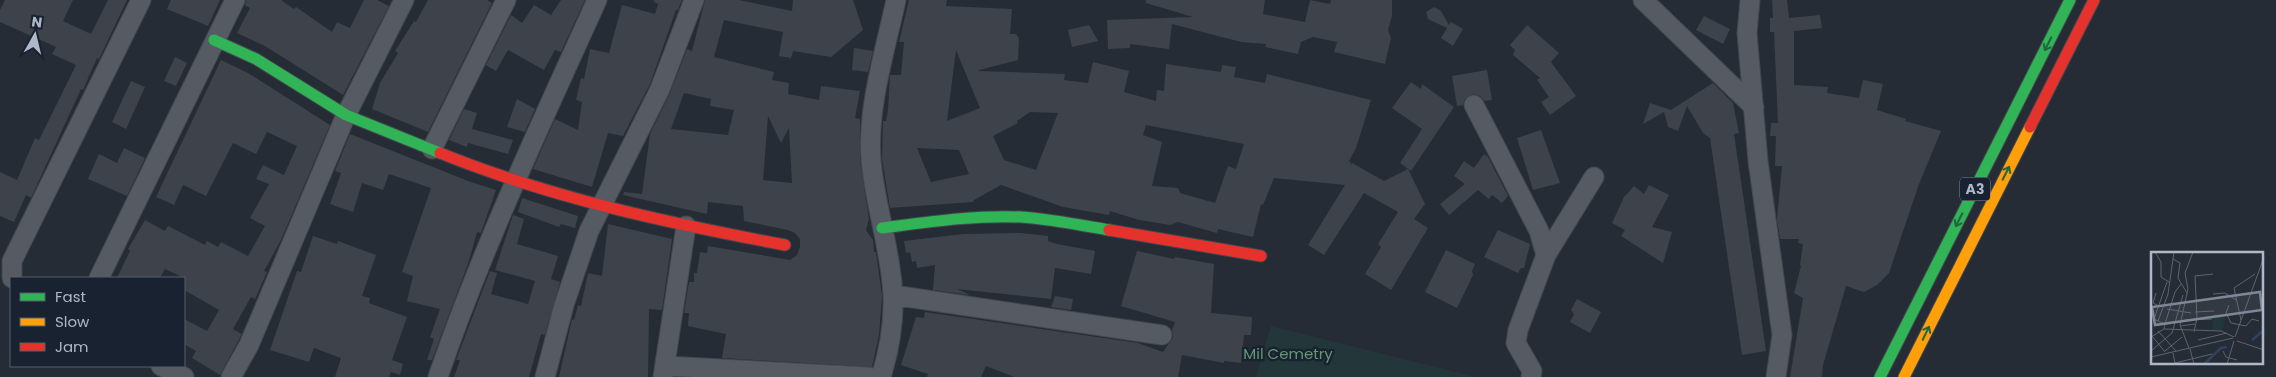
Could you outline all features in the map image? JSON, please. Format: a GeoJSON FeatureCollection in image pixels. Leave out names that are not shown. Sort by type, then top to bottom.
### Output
{"type":"FeatureCollection","features":[{"type":"Feature","properties":{"kind":"main road","name":"A3"},"geometry":{"type":"LineString","coordinates":[[1880,377],[2070,0]]}},
{"type":"Feature","properties":{"kind":"main road","name":"A3"},"geometry":{"type":"LineString","coordinates":[[1904,377],[2094,0]]}},
{"type":"Feature","properties":{"kind":"main road"},"geometry":{"type":"LineString","coordinates":[[214,40],[256,59],[293,84],[346,115],[474,167],[600,206],[686,226],[785,245]]}},
{"type":"Feature","properties":{"kind":"main road"},"geometry":{"type":"LineString","coordinates":[[882,228],[1005,215],[1042,219],[1261,256]]}},
{"type":"Feature","properties":{"kind":"street"},"geometry":{"type":"LineString","coordinates":[[12,277],[12,262],[141,0]]}},
{"type":"Feature","properties":{"kind":"street"},"geometry":{"type":"LineString","coordinates":[[99,277],[234,0]]}},
{"type":"Feature","properties":{"kind":"street"},"geometry":{"type":"LineString","coordinates":[[231,377],[257,328],[346,115],[404,0]]}},
{"type":"Feature","properties":{"kind":"street"},"geometry":{"type":"LineString","coordinates":[[432,149],[506,0]]}},
{"type":"Feature","properties":{"kind":"street"},"geometry":{"type":"LineString","coordinates":[[438,377],[460,314],[516,180],[597,0]]}},
{"type":"Feature","properties":{"kind":"street"},"geometry":{"type":"LineString","coordinates":[[545,377],[564,305],[589,230],[660,89],[694,0]]}},
{"type":"Feature","properties":{"kind":"street"},"geometry":{"type":"LineString","coordinates":[[881,377],[888,354],[893,295],[877,208],[871,159],[872,121],[896,0]]}},
{"type":"Feature","properties":{"kind":"street"},"geometry":{"type":"LineString","coordinates":[[1644,0],[1754,108]]}},
{"type":"Feature","properties":{"kind":"street"},"geometry":{"type":"LineString","coordinates":[[1750,0],[1748,33],[1758,161],[1782,335],[1776,377]]}},
{"type":"Feature","properties":{"kind":"street"},"geometry":{"type":"LineString","coordinates":[[1474,105],[1539,231],[1546,255]]}},
{"type":"Feature","properties":{"kind":"street"},"geometry":{"type":"LineString","coordinates":[[1531,377],[1532,371],[1516,343],[1518,330],[1546,255],[1594,177]]}},
{"type":"Feature","properties":{"kind":"street"},"geometry":{"type":"LineString","coordinates":[[686,226],[664,372],[869,377]]}},
{"type":"Feature","properties":{"kind":"street"},"geometry":{"type":"LineString","coordinates":[[893,295],[1162,335]]}},
{"type":"Feature","properties":{"kind":"street"},"geometry":{"type":"LineString","coordinates":[[163,367],[184,377]]}},
{"type":"Feature","properties":{"kind":"green space","name":"Mil Cemetry"},"geometry":{"type":"Polygon","coordinates":[[[1271,326],[1476,377],[1256,377],[1271,326]]]}},
{"type":"Feature","properties":{"kind":"building"},"geometry":{"type":"Polygon","coordinates":[[[5,0],[73,0],[63,21],[91,34],[108,0],[127,0],[83,90],[81,89],[31,198],[26,195],[14,222],[0,216],[0,172],[17,180],[35,138],[39,140],[76,65],[52,54],[56,47],[0,22],[0,10],[5,0]]]}},
{"type":"Feature","properties":{"kind":"building"},"geometry":{"type":"Polygon","coordinates":[[[171,0],[220,0],[208,26],[167,9],[171,0]]]}},
{"type":"Feature","properties":{"kind":"building"},"geometry":{"type":"Polygon","coordinates":[[[246,0],[281,0],[294,9],[296,7],[332,32],[337,22],[350,28],[364,0],[377,0],[389,6],[343,95],[265,46],[237,33],[250,8],[245,5],[246,0]]]}},
{"type":"Feature","properties":{"kind":"building"},"geometry":{"type":"Polygon","coordinates":[[[428,0],[487,0],[492,3],[428,132],[372,109],[380,83],[398,53],[395,51],[414,21],[416,22],[428,0]]]}},
{"type":"Feature","properties":{"kind":"building"},"geometry":{"type":"Polygon","coordinates":[[[561,0],[585,0],[561,52],[555,50],[544,70],[508,50],[496,71],[486,65],[511,15],[522,23],[534,5],[551,15],[561,0]]]}},
{"type":"Feature","properties":{"kind":"building"},"geometry":{"type":"Polygon","coordinates":[[[654,0],[682,0],[678,10],[676,10],[650,84],[623,136],[608,133],[592,187],[533,169],[555,119],[578,130],[582,102],[576,100],[581,78],[584,79],[590,49],[609,53],[622,5],[655,14],[658,4],[654,0]]]}},
{"type":"Feature","properties":{"kind":"building"},"geometry":{"type":"Polygon","coordinates":[[[705,0],[739,0],[792,11],[793,0],[853,0],[863,30],[831,57],[793,51],[791,58],[779,56],[783,32],[724,20],[714,57],[774,72],[772,80],[789,83],[788,94],[819,100],[821,86],[860,91],[855,118],[860,119],[860,161],[869,219],[866,230],[873,240],[874,252],[876,252],[882,296],[879,335],[872,367],[722,358],[726,334],[688,326],[689,313],[684,313],[689,282],[694,282],[694,273],[697,273],[700,252],[707,253],[708,246],[790,260],[797,255],[800,247],[800,239],[795,233],[744,221],[743,206],[708,202],[707,214],[623,195],[624,192],[642,194],[650,134],[670,93],[687,49],[692,51],[705,0]],[[684,93],[671,129],[728,135],[734,110],[710,106],[711,99],[684,93]],[[768,116],[763,180],[792,183],[789,128],[781,143],[768,116]]]}},
{"type":"Feature","properties":{"kind":"building"},"geometry":{"type":"Polygon","coordinates":[[[909,0],[947,0],[946,6],[1012,9],[1010,34],[1016,34],[1019,38],[1018,60],[979,71],[1065,74],[1064,80],[1088,83],[1093,62],[1129,71],[1124,92],[1156,101],[1157,90],[1164,91],[1166,64],[1221,72],[1222,65],[1236,67],[1234,77],[1265,83],[1267,74],[1371,100],[1356,148],[1349,161],[1351,163],[1350,166],[1352,163],[1384,181],[1408,169],[1425,204],[1414,219],[1428,228],[1391,290],[1365,274],[1381,247],[1378,244],[1398,212],[1364,193],[1324,255],[1308,245],[1345,185],[1274,178],[1263,205],[1261,204],[1253,237],[1218,229],[1217,233],[1178,222],[1170,225],[1139,220],[1110,211],[1109,215],[1063,207],[1001,185],[973,202],[890,208],[882,159],[883,121],[886,121],[888,110],[890,75],[901,75],[904,42],[899,42],[909,0]],[[956,50],[947,121],[980,108],[956,50]],[[1030,112],[1017,121],[1018,123],[993,136],[1004,160],[1036,170],[1058,113],[1030,112]],[[1146,125],[1143,135],[1162,142],[1152,186],[1178,188],[1180,193],[1215,203],[1228,166],[1236,169],[1244,144],[1146,125]],[[917,148],[931,182],[969,174],[959,150],[917,148]]]}},
{"type":"Feature","properties":{"kind":"building"},"geometry":{"type":"Polygon","coordinates":[[[1146,0],[1265,0],[1263,14],[1305,22],[1310,0],[1330,4],[1331,0],[1392,0],[1392,16],[1388,30],[1391,38],[1385,64],[1334,52],[1337,42],[1313,37],[1301,42],[1298,54],[1265,47],[1266,44],[1241,42],[1172,24],[1169,49],[1130,44],[1130,48],[1108,49],[1107,20],[1193,17],[1146,3],[1146,0]]]}},
{"type":"Feature","properties":{"kind":"building"},"geometry":{"type":"Polygon","coordinates":[[[1772,0],[1787,0],[1789,18],[1820,15],[1822,28],[1794,31],[1794,85],[1828,87],[1827,93],[1859,98],[1863,80],[1883,84],[1877,110],[1906,119],[1905,121],[1941,131],[1919,184],[1889,273],[1877,285],[1864,292],[1846,286],[1823,365],[1822,377],[1790,377],[1803,298],[1794,293],[1801,266],[1803,244],[1798,243],[1799,239],[1780,239],[1777,219],[1782,166],[1775,166],[1776,136],[1770,136],[1771,123],[1778,123],[1774,32],[1770,32],[1770,18],[1773,18],[1772,0]]]}},
{"type":"Feature","properties":{"kind":"building"},"geometry":{"type":"Polygon","coordinates":[[[1434,7],[1441,11],[1449,25],[1451,22],[1463,29],[1453,46],[1441,38],[1447,28],[1428,19],[1426,12],[1434,7]]]}},
{"type":"Feature","properties":{"kind":"building"},"geometry":{"type":"Polygon","coordinates":[[[1704,16],[1730,29],[1723,44],[1696,30],[1704,16]]]}},
{"type":"Feature","properties":{"kind":"building"},"geometry":{"type":"Polygon","coordinates":[[[1089,25],[1098,41],[1072,47],[1068,30],[1089,25]]]}},
{"type":"Feature","properties":{"kind":"building"},"geometry":{"type":"Polygon","coordinates":[[[1527,25],[1559,53],[1551,62],[1576,96],[1550,115],[1541,102],[1549,97],[1537,80],[1540,78],[1513,55],[1515,50],[1510,45],[1527,25]]]}},
{"type":"Feature","properties":{"kind":"building"},"geometry":{"type":"Polygon","coordinates":[[[854,48],[873,51],[868,72],[852,70],[854,48]]]}},
{"type":"Feature","properties":{"kind":"building"},"geometry":{"type":"Polygon","coordinates":[[[175,57],[187,63],[176,86],[164,81],[175,57]]]}},
{"type":"Feature","properties":{"kind":"building"},"geometry":{"type":"Polygon","coordinates":[[[221,60],[248,73],[330,125],[281,240],[264,271],[267,272],[255,299],[251,297],[233,329],[242,334],[220,375],[192,358],[196,351],[185,345],[185,320],[207,331],[219,310],[185,291],[185,277],[165,269],[161,277],[117,277],[130,251],[128,249],[145,220],[165,231],[168,226],[205,245],[207,241],[218,247],[221,242],[248,256],[265,226],[250,218],[269,184],[256,179],[263,165],[284,175],[297,146],[267,132],[256,154],[233,143],[206,196],[183,185],[174,205],[156,197],[221,60]]]}},
{"type":"Feature","properties":{"kind":"building"},"geometry":{"type":"Polygon","coordinates":[[[1487,70],[1492,100],[1485,101],[1480,96],[1474,94],[1465,99],[1463,105],[1457,106],[1452,76],[1487,70]]]}},
{"type":"Feature","properties":{"kind":"building"},"geometry":{"type":"Polygon","coordinates":[[[131,81],[145,87],[126,129],[112,122],[131,81]]]}},
{"type":"Feature","properties":{"kind":"building"},"geometry":{"type":"Polygon","coordinates":[[[1411,82],[1421,89],[1422,84],[1454,107],[1411,171],[1400,163],[1422,129],[1392,108],[1411,82]]]}},
{"type":"Feature","properties":{"kind":"building"},"geometry":{"type":"Polygon","coordinates":[[[1713,83],[1733,103],[1739,133],[1734,134],[1766,351],[1742,355],[1710,138],[1703,133],[1687,106],[1678,131],[1668,127],[1664,112],[1643,124],[1650,103],[1671,110],[1713,83]]]}},
{"type":"Feature","properties":{"kind":"building"},"geometry":{"type":"Polygon","coordinates":[[[517,99],[535,109],[525,132],[507,127],[517,99]]]}},
{"type":"Feature","properties":{"kind":"building"},"geometry":{"type":"Polygon","coordinates":[[[464,109],[477,113],[472,129],[513,140],[508,154],[468,143],[467,147],[449,140],[464,109]]]}},
{"type":"Feature","properties":{"kind":"building"},"geometry":{"type":"Polygon","coordinates":[[[1541,130],[1560,183],[1533,190],[1517,138],[1541,130]]]}},
{"type":"Feature","properties":{"kind":"building"},"geometry":{"type":"Polygon","coordinates":[[[350,134],[468,181],[496,190],[481,233],[477,232],[468,264],[432,360],[427,360],[434,339],[430,337],[440,309],[407,301],[413,276],[402,272],[431,188],[389,174],[383,190],[362,183],[353,212],[330,204],[341,173],[335,171],[350,134]]]}},
{"type":"Feature","properties":{"kind":"building"},"geometry":{"type":"Polygon","coordinates":[[[124,148],[145,158],[127,196],[88,179],[99,154],[117,163],[124,148]]]}},
{"type":"Feature","properties":{"kind":"building"},"geometry":{"type":"Polygon","coordinates":[[[1484,154],[1488,157],[1508,196],[1502,203],[1492,195],[1489,199],[1478,190],[1449,215],[1440,204],[1465,184],[1454,176],[1464,161],[1474,168],[1484,154]]]}},
{"type":"Feature","properties":{"kind":"building"},"geometry":{"type":"Polygon","coordinates":[[[1649,185],[1669,195],[1652,227],[1672,232],[1663,263],[1621,236],[1625,230],[1612,223],[1624,197],[1634,186],[1644,194],[1649,185]]]}},
{"type":"Feature","properties":{"kind":"building"},"geometry":{"type":"Polygon","coordinates":[[[522,198],[578,216],[575,228],[561,224],[559,227],[518,212],[522,198]]]}},
{"type":"Feature","properties":{"kind":"building"},"geometry":{"type":"Polygon","coordinates":[[[513,215],[524,219],[517,244],[558,256],[551,279],[560,282],[545,335],[541,334],[529,377],[454,377],[460,360],[456,360],[490,271],[497,273],[491,294],[528,304],[535,281],[495,270],[513,215]]]}},
{"type":"Feature","properties":{"kind":"building"},"geometry":{"type":"Polygon","coordinates":[[[608,224],[672,239],[662,310],[649,309],[648,377],[559,377],[572,319],[574,320],[578,305],[581,306],[588,273],[602,276],[608,224]]]}},
{"type":"Feature","properties":{"kind":"building"},"geometry":{"type":"Polygon","coordinates":[[[1498,230],[1530,244],[1524,268],[1521,268],[1518,273],[1484,257],[1498,230]]]}},
{"type":"Feature","properties":{"kind":"building"},"geometry":{"type":"Polygon","coordinates":[[[1021,233],[1048,236],[1048,241],[1057,244],[1095,251],[1091,274],[1055,268],[1051,299],[957,289],[970,295],[933,290],[935,265],[917,268],[916,261],[912,262],[910,252],[906,253],[904,241],[963,234],[1021,233]]]}},
{"type":"Feature","properties":{"kind":"building"},"geometry":{"type":"Polygon","coordinates":[[[313,236],[337,244],[338,241],[376,255],[362,296],[370,298],[369,303],[407,317],[392,360],[403,364],[400,375],[391,372],[389,377],[335,377],[341,358],[314,348],[309,362],[270,350],[297,271],[301,272],[313,236]]]}},
{"type":"Feature","properties":{"kind":"building"},"geometry":{"type":"Polygon","coordinates":[[[1446,250],[1475,264],[1472,271],[1473,275],[1457,308],[1425,292],[1446,250]]]}},
{"type":"Feature","properties":{"kind":"building"},"geometry":{"type":"Polygon","coordinates":[[[1137,251],[1174,259],[1175,257],[1214,264],[1211,313],[1252,317],[1251,335],[1244,335],[1241,363],[1224,361],[1224,363],[1182,355],[1178,377],[1014,377],[986,366],[981,377],[927,377],[928,374],[901,365],[916,317],[924,318],[925,312],[1138,343],[1163,352],[1173,337],[1172,330],[1175,322],[1121,306],[1137,251]]]}},
{"type":"Feature","properties":{"kind":"building"},"geometry":{"type":"Polygon","coordinates":[[[1055,296],[1073,299],[1071,310],[1051,307],[1055,296]]]}},
{"type":"Feature","properties":{"kind":"building"},"geometry":{"type":"Polygon","coordinates":[[[1577,299],[1601,312],[1590,333],[1570,322],[1574,314],[1571,310],[1577,299]]]}},
{"type":"Feature","properties":{"kind":"traffic: fast"},"geometry":{"type":"LineString","coordinates":[[1880,377],[2070,0]]}},
{"type":"Feature","properties":{"kind":"traffic: fast"},"geometry":{"type":"LineString","coordinates":[[214,40],[256,59],[346,115],[440,153]]}},
{"type":"Feature","properties":{"kind":"traffic: fast"},"geometry":{"type":"LineString","coordinates":[[882,228],[951,219],[1021,217],[1109,230]]}},
{"type":"Feature","properties":{"kind":"traffic: slow"},"geometry":{"type":"LineString","coordinates":[[1904,377],[2030,127]]}},
{"type":"Feature","properties":{"kind":"traffic: jam"},"geometry":{"type":"LineString","coordinates":[[2030,127],[2094,0]]}},
{"type":"Feature","properties":{"kind":"traffic: jam"},"geometry":{"type":"LineString","coordinates":[[440,153],[524,183],[610,208],[697,228],[785,245]]}},
{"type":"Feature","properties":{"kind":"traffic: jam"},"geometry":{"type":"LineString","coordinates":[[1109,230],[1261,256]]}}]}
